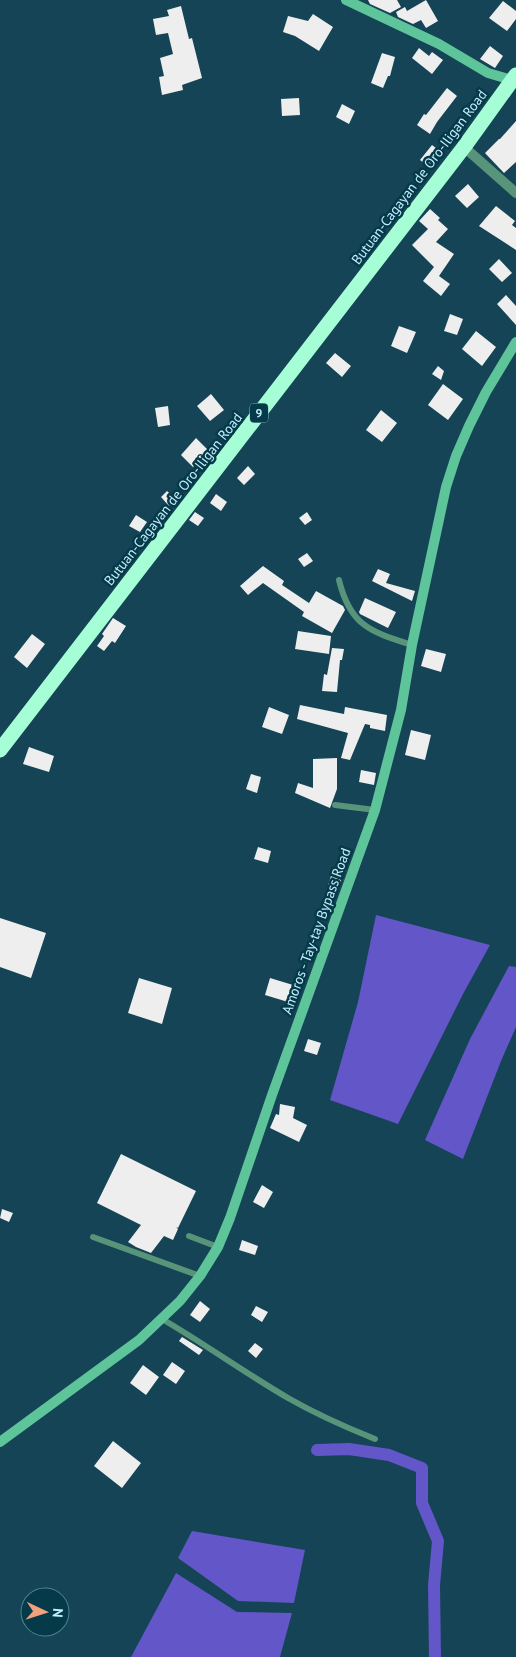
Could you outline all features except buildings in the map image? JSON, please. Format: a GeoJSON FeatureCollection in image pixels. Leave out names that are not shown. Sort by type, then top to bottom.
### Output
{"type":"FeatureCollection","features":[{"type":"Feature","properties":{"kind":"highway","name":"Butuan-Cagayan de Oro-Iligan Road"},"geometry":{"type":"LineString","coordinates":[[0,750],[515,79]]}},
{"type":"Feature","properties":{"kind":"street"},"geometry":{"type":"LineString","coordinates":[[346,0],[439,44],[488,73],[515,79]]}},
{"type":"Feature","properties":{"kind":"street"},"geometry":{"type":"LineString","coordinates":[[464,147],[516,193]]}},
{"type":"Feature","properties":{"kind":"street","name":"Amoros - Tay-tay Bypass Road"},"geometry":{"type":"LineString","coordinates":[[0,1442],[140,1340],[180,1301],[200,1276],[218,1247],[375,810],[401,710],[412,645],[446,487],[456,456],[486,392],[516,342]]}},
{"type":"Feature","properties":{"kind":"lane"},"geometry":{"type":"LineString","coordinates":[[339,580],[346,601],[363,625],[382,635],[412,645]]}},
{"type":"Feature","properties":{"kind":"lane"},"geometry":{"type":"LineString","coordinates":[[335,805],[375,810]]}},
{"type":"Feature","properties":{"kind":"lane"},"geometry":{"type":"LineString","coordinates":[[189,1236],[218,1247]]}},
{"type":"Feature","properties":{"kind":"lane"},"geometry":{"type":"LineString","coordinates":[[93,1238],[200,1276]]}},
{"type":"Feature","properties":{"kind":"lane"},"geometry":{"type":"LineString","coordinates":[[162,1319],[287,1397],[333,1422],[375,1439]]}},
{"type":"Feature","properties":{"kind":"shaded area"},"geometry":{"type":"Polygon","coordinates":[[[376,915],[490,945],[463,994],[398,1124],[330,1100],[358,1002],[376,915]]]}},
{"type":"Feature","properties":{"kind":"shaded area"},"geometry":{"type":"Polygon","coordinates":[[[509,966],[516,967],[516,1027],[463,1159],[425,1140],[470,1039],[509,966]]]}},
{"type":"Feature","properties":{"kind":"shaded area"},"geometry":{"type":"Polygon","coordinates":[[[192,1531],[305,1550],[294,1603],[238,1601],[178,1558],[192,1531]]]}},
{"type":"Feature","properties":{"kind":"shaded area"},"geometry":{"type":"Polygon","coordinates":[[[176,1573],[237,1612],[292,1613],[280,1657],[131,1657],[176,1573]]]}},
{"type":"Feature","properties":{"kind":"waterway"},"geometry":{"type":"LineString","coordinates":[[317,1450],[349,1449],[389,1455],[422,1468],[422,1503],[438,1541],[434,1585],[435,1657]]}}]}
